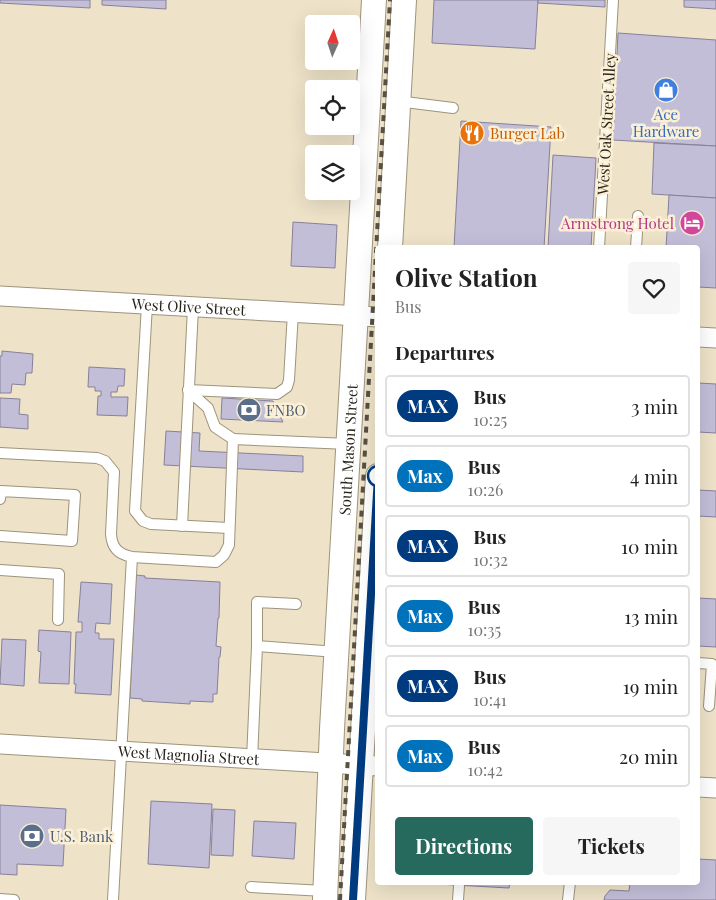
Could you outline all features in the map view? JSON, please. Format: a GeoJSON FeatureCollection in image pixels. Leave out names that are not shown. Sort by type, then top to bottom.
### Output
{"type":"FeatureCollection","features":[{"type":"Feature","properties":{"kind":"street","name":"South Mason Street"},"geometry":{"type":"LineString","coordinates":[[325,896],[330,763],[349,444],[367,316],[374,0]]}},
{"type":"Feature","properties":{"kind":"street"},"geometry":{"type":"LineString","coordinates":[[390,245],[404,0]]}},
{"type":"Feature","properties":{"kind":"street","name":"West Olive Street"},"geometry":{"type":"LineString","coordinates":[[0,296],[367,316]]}},
{"type":"Feature","properties":{"kind":"street"},"geometry":{"type":"LineString","coordinates":[[700,337],[716,338]]}},
{"type":"Feature","properties":{"kind":"street","name":"South Mason Street"},"geometry":{"type":"LineString","coordinates":[[353,900],[369,765],[375,572]]}},
{"type":"Feature","properties":{"kind":"street","name":"West Magnolia Street"},"geometry":{"type":"LineString","coordinates":[[0,744],[369,765]]}},
{"type":"Feature","properties":{"kind":"street"},"geometry":{"type":"LineString","coordinates":[[700,786],[716,788]]}},
{"type":"Feature","properties":{"kind":"lane","name":"West Oak Street Alley"},"geometry":{"type":"LineString","coordinates":[[599,245],[614,0]]}},
{"type":"Feature","properties":{"kind":"lane"},"geometry":{"type":"LineString","coordinates":[[397,101],[453,108]]}},
{"type":"Feature","properties":{"kind":"lane"},"geometry":{"type":"LineString","coordinates":[[636,245],[638,216]]}},
{"type":"Feature","properties":{"kind":"lane"},"geometry":{"type":"LineString","coordinates":[[147,305],[135,511],[143,521],[151,524],[229,528]]}},
{"type":"Feature","properties":{"kind":"lane"},"geometry":{"type":"LineString","coordinates":[[182,526],[193,308]]}},
{"type":"Feature","properties":{"kind":"lane"},"geometry":{"type":"LineString","coordinates":[[188,390],[277,394],[282,392],[289,380],[293,312]]}},
{"type":"Feature","properties":{"kind":"lane"},"geometry":{"type":"LineString","coordinates":[[188,390],[208,408],[215,427],[234,439],[349,444]]}},
{"type":"Feature","properties":{"kind":"lane"},"geometry":{"type":"LineString","coordinates":[[0,453],[97,458],[105,461],[114,472],[111,534],[112,544],[117,551],[132,557],[216,562],[224,555],[229,545],[234,439]]}},
{"type":"Feature","properties":{"kind":"lane"},"geometry":{"type":"LineString","coordinates":[[0,499],[1,491],[75,495],[72,541],[0,536]]}},
{"type":"Feature","properties":{"kind":"lane"},"geometry":{"type":"LineString","coordinates":[[113,900],[132,557]]}},
{"type":"Feature","properties":{"kind":"lane"},"geometry":{"type":"LineString","coordinates":[[0,570],[59,574],[58,620]]}},
{"type":"Feature","properties":{"kind":"lane"},"geometry":{"type":"LineString","coordinates":[[252,758],[257,602],[296,604]]}},
{"type":"Feature","properties":{"kind":"lane"},"geometry":{"type":"LineString","coordinates":[[256,646],[337,652]]}},
{"type":"Feature","properties":{"kind":"lane"},"geometry":{"type":"LineString","coordinates":[[700,663],[712,664],[709,706]]}},
{"type":"Feature","properties":{"kind":"lane"},"geometry":{"type":"LineString","coordinates":[[568,900],[570,885]]}},
{"type":"Feature","properties":{"kind":"lane"},"geometry":{"type":"LineString","coordinates":[[458,900],[459,886]]}},
{"type":"Feature","properties":{"kind":"lane"},"geometry":{"type":"LineString","coordinates":[[251,887],[325,896]]}},
{"type":"Feature","properties":{"kind":"lane"},"geometry":{"type":"LineString","coordinates":[[0,899],[14,900]]}},
{"type":"Feature","properties":{"kind":"building"},"geometry":{"type":"Polygon","coordinates":[[[0,0],[90,0],[90,8],[0,3],[0,0]]]}},
{"type":"Feature","properties":{"kind":"building"},"geometry":{"type":"Polygon","coordinates":[[[102,0],[166,0],[166,9],[102,5],[102,0]]]}},
{"type":"Feature","properties":{"kind":"building"},"geometry":{"type":"Polygon","coordinates":[[[434,0],[538,0],[535,49],[432,43],[434,0]]]}},
{"type":"Feature","properties":{"kind":"building"},"geometry":{"type":"Polygon","coordinates":[[[538,0],[605,0],[605,7],[538,3],[538,0]]]}},
{"type":"Feature","properties":{"kind":"building"},"geometry":{"type":"Polygon","coordinates":[[[684,0],[716,0],[716,9],[684,7],[684,0]]]}},
{"type":"Feature","properties":{"kind":"building","name":"Ace Hardware"},"geometry":{"type":"Polygon","coordinates":[[[618,33],[716,40],[716,146],[613,140],[618,33]]]}},
{"type":"Feature","properties":{"kind":"building"},"geometry":{"type":"Polygon","coordinates":[[[461,121],[551,127],[544,245],[454,245],[461,121]]]}},
{"type":"Feature","properties":{"kind":"building"},"geometry":{"type":"Polygon","coordinates":[[[654,143],[716,146],[716,198],[652,194],[654,143]]]}},
{"type":"Feature","properties":{"kind":"building"},"geometry":{"type":"Polygon","coordinates":[[[553,155],[596,158],[591,245],[548,245],[553,155]]]}},
{"type":"Feature","properties":{"kind":"building","name":"Armstrong Hotel"},"geometry":{"type":"Polygon","coordinates":[[[669,195],[716,198],[716,288],[700,287],[700,245],[666,245],[669,195]]]}},
{"type":"Feature","properties":{"kind":"building"},"geometry":{"type":"Polygon","coordinates":[[[293,222],[337,225],[335,268],[291,266],[293,222]]]}},
{"type":"Feature","properties":{"kind":"building"},"geometry":{"type":"Polygon","coordinates":[[[2,351],[33,354],[32,373],[26,373],[25,385],[12,384],[11,393],[0,393],[0,356],[2,356],[2,351]]]}},
{"type":"Feature","properties":{"kind":"building"},"geometry":{"type":"Polygon","coordinates":[[[89,367],[125,369],[124,386],[118,386],[117,392],[111,392],[111,397],[128,397],[127,416],[97,415],[98,396],[101,396],[101,391],[95,391],[95,387],[88,387],[89,367]]]}},
{"type":"Feature","properties":{"kind":"building"},"geometry":{"type":"Polygon","coordinates":[[[700,383],[716,384],[716,433],[700,432],[700,383]]]}},
{"type":"Feature","properties":{"kind":"building"},"geometry":{"type":"Polygon","coordinates":[[[0,398],[20,399],[19,414],[28,415],[28,429],[0,427],[0,398]]]}},
{"type":"Feature","properties":{"kind":"building","name":"FNBO"},"geometry":{"type":"Polygon","coordinates":[[[222,398],[273,401],[283,422],[221,419],[222,398]]]}},
{"type":"Feature","properties":{"kind":"building"},"geometry":{"type":"Polygon","coordinates":[[[166,431],[200,433],[199,451],[303,456],[303,472],[164,465],[166,431]]]}},
{"type":"Feature","properties":{"kind":"building"},"geometry":{"type":"Polygon","coordinates":[[[700,490],[716,491],[716,517],[700,516],[700,490]]]}},
{"type":"Feature","properties":{"kind":"building"},"geometry":{"type":"Polygon","coordinates":[[[136,575],[145,576],[145,578],[220,582],[216,646],[221,647],[217,694],[213,694],[213,702],[190,701],[190,704],[142,701],[142,699],[130,698],[136,575]]]}},
{"type":"Feature","properties":{"kind":"building"},"geometry":{"type":"Polygon","coordinates":[[[81,582],[112,584],[110,624],[96,623],[95,633],[99,633],[99,639],[114,639],[111,695],[75,693],[76,632],[82,632],[82,622],[78,622],[81,582]]]}},
{"type":"Feature","properties":{"kind":"building"},"geometry":{"type":"Polygon","coordinates":[[[700,598],[716,599],[716,647],[700,646],[700,598]]]}},
{"type":"Feature","properties":{"kind":"building"},"geometry":{"type":"Polygon","coordinates":[[[39,630],[71,632],[69,684],[39,683],[41,652],[38,651],[39,630]]]}},
{"type":"Feature","properties":{"kind":"building"},"geometry":{"type":"Polygon","coordinates":[[[2,639],[26,640],[24,686],[0,684],[2,639]]]}},
{"type":"Feature","properties":{"kind":"building"},"geometry":{"type":"Polygon","coordinates":[[[151,801],[212,804],[209,868],[148,864],[151,801]]]}},
{"type":"Feature","properties":{"kind":"building","name":"U.S. Bank"},"geometry":{"type":"Polygon","coordinates":[[[0,805],[66,809],[63,866],[17,864],[17,875],[0,874],[0,805]]]}},
{"type":"Feature","properties":{"kind":"building"},"geometry":{"type":"Polygon","coordinates":[[[213,809],[235,810],[233,856],[211,855],[213,809]]]}},
{"type":"Feature","properties":{"kind":"building"},"geometry":{"type":"Polygon","coordinates":[[[254,821],[296,823],[294,859],[252,856],[254,821]]]}},
{"type":"Feature","properties":{"kind":"building"},"geometry":{"type":"Polygon","coordinates":[[[700,859],[716,860],[716,900],[604,900],[610,890],[629,891],[630,885],[700,885],[700,859]]]}},
{"type":"Feature","properties":{"kind":"building"},"geometry":{"type":"Polygon","coordinates":[[[455,885],[510,885],[509,888],[455,885]]]}},
{"type":"Feature","properties":{"kind":"railway"},"geometry":{"type":"LineString","coordinates":[[376,245],[390,0]]}},
{"type":"Feature","properties":{"kind":"railway"},"geometry":{"type":"LineString","coordinates":[[340,900],[375,270]]}},
{"type":"Feature","properties":{"kind":"bus line","name":"MAX"},"geometry":{"type":"LineString","coordinates":[[353,900],[375,524]]}},
{"type":"Feature","properties":{"kind":"place","name":"Ace Hardware"},"geometry":{"type":"Point","coordinates":[666,90]}},
{"type":"Feature","properties":{"kind":"place","name":"Burger Lab"},"geometry":{"type":"Point","coordinates":[472,133]}},
{"type":"Feature","properties":{"kind":"place","name":"Armstrong Hotel"},"geometry":{"type":"Point","coordinates":[692,223]}},
{"type":"Feature","properties":{"kind":"place","name":"FNBO"},"geometry":{"type":"Point","coordinates":[249,410]}},
{"type":"Feature","properties":{"kind":"place","name":"U.S. Bank"},"geometry":{"type":"Point","coordinates":[32,836]}}]}
